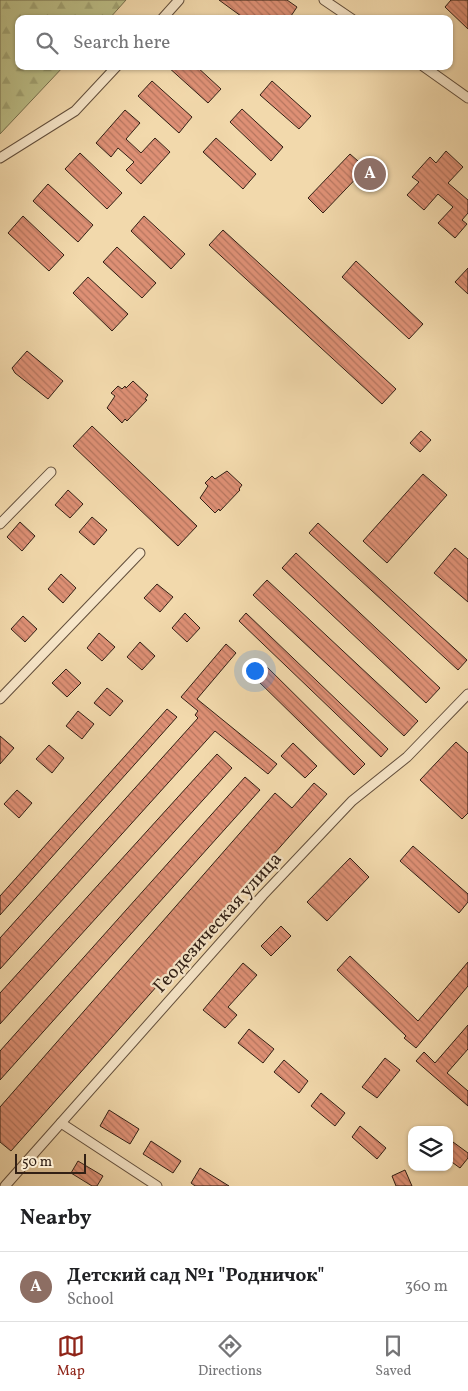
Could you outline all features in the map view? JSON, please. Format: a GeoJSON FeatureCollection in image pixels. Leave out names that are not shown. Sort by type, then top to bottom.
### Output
{"type":"FeatureCollection","features":[{"type":"Feature","properties":{"kind":"street"},"geometry":{"type":"LineString","coordinates":[[166,15],[180,0]]}},
{"type":"Feature","properties":{"kind":"street"},"geometry":{"type":"LineString","coordinates":[[324,0],[346,15]]}},
{"type":"Feature","properties":{"kind":"street"},"geometry":{"type":"LineString","coordinates":[[0,158],[75,111],[113,70]]}},
{"type":"Feature","properties":{"kind":"street"},"geometry":{"type":"LineString","coordinates":[[429,70],[468,98]]}},
{"type":"Feature","properties":{"kind":"street"},"geometry":{"type":"LineString","coordinates":[[0,524],[51,472]]}},
{"type":"Feature","properties":{"kind":"street"},"geometry":{"type":"LineString","coordinates":[[0,699],[140,553]]}},
{"type":"Feature","properties":{"kind":"street","name":"Геодезическая улица"},"geometry":{"type":"LineString","coordinates":[[5,1186],[263,895],[352,801],[406,757],[468,694]]}},
{"type":"Feature","properties":{"kind":"street"},"geometry":{"type":"LineString","coordinates":[[61,1123],[157,1186]]}},
{"type":"Feature","properties":{"kind":"green space"},"geometry":{"type":"Polygon","coordinates":[[[0,0],[126,0],[113,15],[15,15],[15,70],[60,70],[0,134],[0,0]]]}},
{"type":"Feature","properties":{"kind":"building"},"geometry":{"type":"Polygon","coordinates":[[[219,0],[287,0],[297,7],[292,15],[240,15],[219,0]]]}},
{"type":"Feature","properties":{"kind":"building"},"geometry":{"type":"Polygon","coordinates":[[[451,0],[468,0],[468,29],[445,7],[451,0]]]}},
{"type":"Feature","properties":{"kind":"building"},"geometry":{"type":"Polygon","coordinates":[[[171,70],[200,70],[221,89],[208,103],[171,70]]]}},
{"type":"Feature","properties":{"kind":"building"},"geometry":{"type":"Polygon","coordinates":[[[152,81],[192,117],[179,133],[138,96],[152,81]]]}},
{"type":"Feature","properties":{"kind":"building"},"geometry":{"type":"Polygon","coordinates":[[[272,81],[311,116],[299,129],[260,95],[272,81]]]}},
{"type":"Feature","properties":{"kind":"building"},"geometry":{"type":"Polygon","coordinates":[[[242,109],[283,147],[271,161],[230,122],[242,109]]]}},
{"type":"Feature","properties":{"kind":"building"},"geometry":{"type":"Polygon","coordinates":[[[125,110],[140,123],[126,139],[141,153],[155,138],[170,152],[141,184],[126,170],[134,162],[118,148],[111,157],[96,143],[125,110]]]}},
{"type":"Feature","properties":{"kind":"building"},"geometry":{"type":"Polygon","coordinates":[[[216,138],[256,174],[243,189],[203,152],[216,138]]]}},
{"type":"Feature","properties":{"kind":"building"},"geometry":{"type":"Polygon","coordinates":[[[446,151],[463,167],[448,183],[468,200],[468,213],[462,220],[467,224],[455,238],[438,223],[453,207],[438,194],[424,210],[407,195],[419,182],[412,177],[430,157],[436,163],[446,151]]]}},
{"type":"Feature","properties":{"kind":"building"},"geometry":{"type":"Polygon","coordinates":[[[80,153],[122,193],[107,209],[65,169],[80,153]]]}},
{"type":"Feature","properties":{"kind":"building"},"geometry":{"type":"Polygon","coordinates":[[[350,154],[366,168],[323,213],[308,198],[350,154]]]}},
{"type":"Feature","properties":{"kind":"building"},"geometry":{"type":"Polygon","coordinates":[[[48,184],[93,225],[78,242],[33,201],[48,184]]]}},
{"type":"Feature","properties":{"kind":"building"},"geometry":{"type":"Polygon","coordinates":[[[23,216],[64,255],[49,271],[8,233],[23,216]]]}},
{"type":"Feature","properties":{"kind":"building"},"geometry":{"type":"Polygon","coordinates":[[[144,216],[185,254],[171,269],[131,231],[144,216]]]}},
{"type":"Feature","properties":{"kind":"building"},"geometry":{"type":"Polygon","coordinates":[[[223,230],[396,389],[382,404],[209,245],[223,230]]]}},
{"type":"Feature","properties":{"kind":"building"},"geometry":{"type":"Polygon","coordinates":[[[117,247],[156,283],[142,298],[103,262],[117,247]]]}},
{"type":"Feature","properties":{"kind":"building"},"geometry":{"type":"Polygon","coordinates":[[[356,261],[423,324],[409,339],[342,277],[356,261]]]}},
{"type":"Feature","properties":{"kind":"building"},"geometry":{"type":"Polygon","coordinates":[[[468,268],[468,294],[455,282],[468,268]]]}},
{"type":"Feature","properties":{"kind":"building"},"geometry":{"type":"Polygon","coordinates":[[[88,277],[128,314],[112,331],[73,293],[88,277]]]}},
{"type":"Feature","properties":{"kind":"building"},"geometry":{"type":"Polygon","coordinates":[[[27,351],[63,381],[48,399],[15,373],[12,368],[27,351]]]}},
{"type":"Feature","properties":{"kind":"building"},"geometry":{"type":"Polygon","coordinates":[[[133,381],[148,395],[145,399],[147,400],[127,421],[125,419],[122,423],[107,408],[115,396],[111,393],[118,386],[122,389],[125,386],[126,388],[133,381]]]}},
{"type":"Feature","properties":{"kind":"building"},"geometry":{"type":"Polygon","coordinates":[[[92,426],[197,526],[178,546],[73,446],[92,426]]]}},
{"type":"Feature","properties":{"kind":"building"},"geometry":{"type":"Polygon","coordinates":[[[421,431],[431,440],[420,452],[410,443],[421,431]]]}},
{"type":"Feature","properties":{"kind":"building"},"geometry":{"type":"Polygon","coordinates":[[[227,471],[242,485],[240,490],[220,511],[219,509],[215,513],[200,498],[208,486],[205,483],[212,476],[215,479],[227,471]]]}},
{"type":"Feature","properties":{"kind":"building"},"geometry":{"type":"Polygon","coordinates":[[[423,474],[447,495],[387,563],[363,541],[423,474]]]}},
{"type":"Feature","properties":{"kind":"building"},"geometry":{"type":"Polygon","coordinates":[[[68,490],[83,504],[70,518],[55,505],[68,490]]]}},
{"type":"Feature","properties":{"kind":"building"},"geometry":{"type":"Polygon","coordinates":[[[92,517],[107,530],[94,545],[79,532],[92,517]]]}},
{"type":"Feature","properties":{"kind":"building"},"geometry":{"type":"Polygon","coordinates":[[[20,522],[35,536],[22,551],[7,537],[20,522]]]}},
{"type":"Feature","properties":{"kind":"building"},"geometry":{"type":"Polygon","coordinates":[[[318,523],[467,660],[458,670],[309,533],[318,523]]]}},
{"type":"Feature","properties":{"kind":"building"},"geometry":{"type":"Polygon","coordinates":[[[455,548],[468,559],[468,602],[434,573],[455,548]]]}},
{"type":"Feature","properties":{"kind":"building"},"geometry":{"type":"Polygon","coordinates":[[[296,553],[440,688],[426,703],[282,568],[296,553]]]}},
{"type":"Feature","properties":{"kind":"building"},"geometry":{"type":"Polygon","coordinates":[[[61,574],[76,588],[63,603],[48,589],[61,574]]]}},
{"type":"Feature","properties":{"kind":"building"},"geometry":{"type":"Polygon","coordinates":[[[267,580],[418,721],[404,736],[253,595],[267,580]]]}},
{"type":"Feature","properties":{"kind":"building"},"geometry":{"type":"Polygon","coordinates":[[[157,584],[173,597],[160,612],[144,598],[157,584]]]}},
{"type":"Feature","properties":{"kind":"building"},"geometry":{"type":"Polygon","coordinates":[[[185,613],[200,628],[187,642],[172,628],[185,613]]]}},
{"type":"Feature","properties":{"kind":"building"},"geometry":{"type":"Polygon","coordinates":[[[246,613],[388,749],[381,757],[239,621],[246,613]]]}},
{"type":"Feature","properties":{"kind":"building"},"geometry":{"type":"Polygon","coordinates":[[[23,616],[37,629],[25,642],[11,629],[23,616]]]}},
{"type":"Feature","properties":{"kind":"building"},"geometry":{"type":"Polygon","coordinates":[[[99,633],[115,647],[102,661],[87,648],[99,633]]]}},
{"type":"Feature","properties":{"kind":"building"},"geometry":{"type":"Polygon","coordinates":[[[140,642],[155,656],[142,670],[127,657],[140,642]]]}},
{"type":"Feature","properties":{"kind":"building"},"geometry":{"type":"Polygon","coordinates":[[[226,644],[236,653],[197,699],[277,764],[268,774],[215,731],[0,969],[0,938],[198,718],[195,715],[198,711],[181,697],[226,644]]]}},
{"type":"Feature","properties":{"kind":"building"},"geometry":{"type":"Polygon","coordinates":[[[264,664],[365,764],[354,775],[253,676],[264,664]]]}},
{"type":"Feature","properties":{"kind":"building"},"geometry":{"type":"Polygon","coordinates":[[[66,669],[81,683],[67,697],[52,683],[66,669]]]}},
{"type":"Feature","properties":{"kind":"building"},"geometry":{"type":"Polygon","coordinates":[[[107,688],[123,701],[110,716],[94,703],[107,688]]]}},
{"type":"Feature","properties":{"kind":"building"},"geometry":{"type":"Polygon","coordinates":[[[167,709],[177,717],[0,915],[0,896],[167,709]]]}},
{"type":"Feature","properties":{"kind":"building"},"geometry":{"type":"Polygon","coordinates":[[[78,711],[94,724],[82,739],[66,726],[78,711]]]}},
{"type":"Feature","properties":{"kind":"building"},"geometry":{"type":"Polygon","coordinates":[[[0,736],[14,748],[0,764],[0,736]]]}},
{"type":"Feature","properties":{"kind":"building"},"geometry":{"type":"Polygon","coordinates":[[[456,742],[468,753],[468,813],[462,819],[420,780],[456,742]]]}},
{"type":"Feature","properties":{"kind":"building"},"geometry":{"type":"Polygon","coordinates":[[[293,743],[317,766],[305,778],[281,756],[293,743]]]}},
{"type":"Feature","properties":{"kind":"building"},"geometry":{"type":"Polygon","coordinates":[[[49,745],[64,758],[52,773],[36,759],[49,745]]]}},
{"type":"Feature","properties":{"kind":"building"},"geometry":{"type":"Polygon","coordinates":[[[217,754],[232,768],[0,1024],[0,993],[217,754]]]}},
{"type":"Feature","properties":{"kind":"building"},"geometry":{"type":"Polygon","coordinates":[[[245,777],[260,790],[0,1080],[0,1051],[245,777]]]}},
{"type":"Feature","properties":{"kind":"building"},"geometry":{"type":"Polygon","coordinates":[[[314,783],[327,794],[11,1151],[0,1142],[0,1107],[275,793],[292,808],[314,783]]]}},
{"type":"Feature","properties":{"kind":"building"},"geometry":{"type":"Polygon","coordinates":[[[17,790],[32,803],[19,818],[4,804],[17,790]]]}},
{"type":"Feature","properties":{"kind":"building"},"geometry":{"type":"Polygon","coordinates":[[[413,846],[468,894],[468,902],[459,913],[400,861],[413,846]]]}},
{"type":"Feature","properties":{"kind":"building"},"geometry":{"type":"Polygon","coordinates":[[[350,858],[369,877],[327,921],[307,902],[350,858]]]}},
{"type":"Feature","properties":{"kind":"building"},"geometry":{"type":"Polygon","coordinates":[[[281,926],[291,936],[271,956],[261,946],[281,926]]]}},
{"type":"Feature","properties":{"kind":"building"},"geometry":{"type":"Polygon","coordinates":[[[350,956],[418,1021],[468,962],[468,986],[416,1048],[404,1038],[406,1036],[337,970],[350,956]]]}},
{"type":"Feature","properties":{"kind":"building"},"geometry":{"type":"Polygon","coordinates":[[[243,963],[257,975],[228,1007],[237,1015],[225,1028],[203,1010],[243,963]]]}},
{"type":"Feature","properties":{"kind":"building"},"geometry":{"type":"Polygon","coordinates":[[[468,1025],[468,1049],[447,1073],[468,1091],[468,1106],[416,1061],[424,1052],[435,1063],[468,1025]]]}},
{"type":"Feature","properties":{"kind":"building"},"geometry":{"type":"Polygon","coordinates":[[[249,1029],[274,1049],[263,1063],[238,1043],[249,1029]]]}},
{"type":"Feature","properties":{"kind":"building"},"geometry":{"type":"Polygon","coordinates":[[[385,1058],[400,1070],[377,1098],[362,1087],[385,1058]]]}},
{"type":"Feature","properties":{"kind":"building"},"geometry":{"type":"Polygon","coordinates":[[[284,1060],[308,1081],[299,1093],[274,1072],[284,1060]]]}},
{"type":"Feature","properties":{"kind":"building"},"geometry":{"type":"Polygon","coordinates":[[[321,1093],[345,1113],[335,1126],[311,1106],[321,1093]]]}},
{"type":"Feature","properties":{"kind":"building"},"geometry":{"type":"Polygon","coordinates":[[[109,1110],[139,1129],[130,1144],[100,1126],[109,1110]]]}},
{"type":"Feature","properties":{"kind":"building"},"geometry":{"type":"Polygon","coordinates":[[[360,1126],[386,1148],[377,1159],[352,1137],[360,1126]]]}},
{"type":"Feature","properties":{"kind":"building"},"geometry":{"type":"Polygon","coordinates":[[[151,1141],[181,1161],[173,1173],[143,1154],[151,1141]]]}},
{"type":"Feature","properties":{"kind":"building"},"geometry":{"type":"Polygon","coordinates":[[[453,1142],[468,1153],[468,1158],[460,1168],[453,1163],[453,1142]]]}},
{"type":"Feature","properties":{"kind":"building"},"geometry":{"type":"Polygon","coordinates":[[[78,1161],[103,1176],[97,1186],[92,1186],[71,1173],[78,1161]]]}},
{"type":"Feature","properties":{"kind":"building"},"geometry":{"type":"Polygon","coordinates":[[[200,1168],[229,1186],[195,1186],[191,1183],[200,1168]]]}},
{"type":"Feature","properties":{"kind":"building"},"geometry":{"type":"Polygon","coordinates":[[[405,1170],[412,1186],[396,1186],[392,1176],[405,1170]]]}},
{"type":"Feature","properties":{"kind":"place","name":"Детский сад №1 \"Родничок\""},"geometry":{"type":"Point","coordinates":[370,174]}}]}
